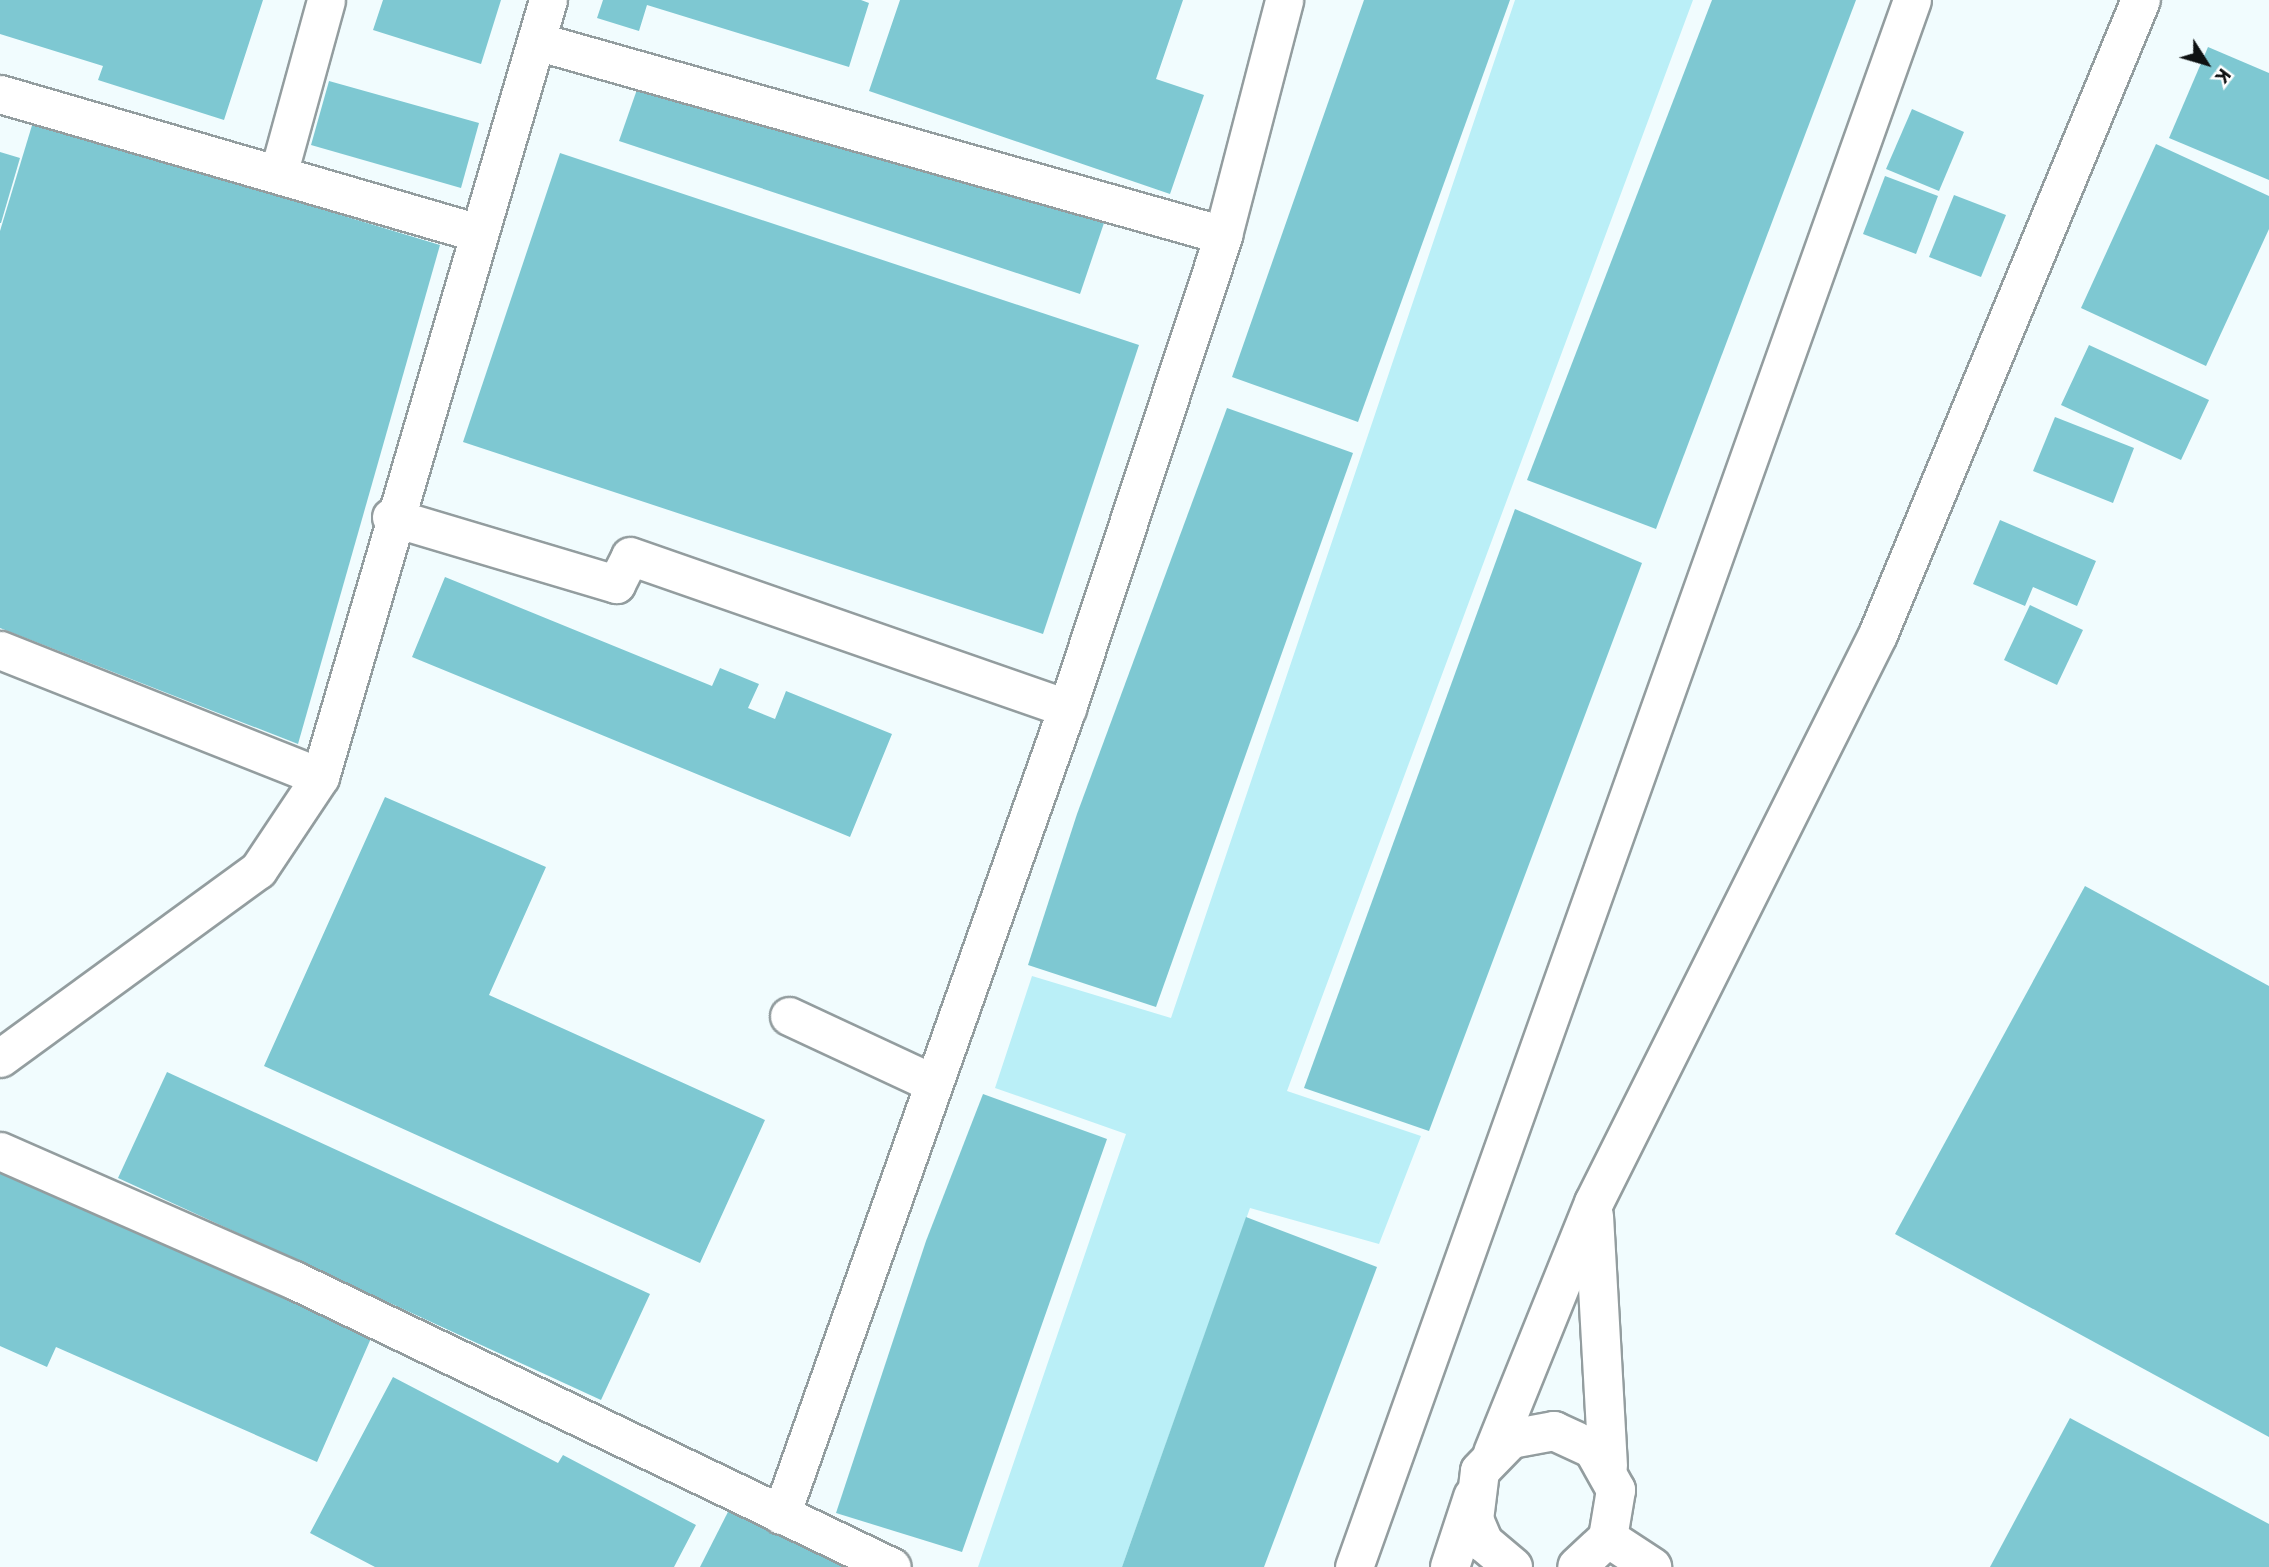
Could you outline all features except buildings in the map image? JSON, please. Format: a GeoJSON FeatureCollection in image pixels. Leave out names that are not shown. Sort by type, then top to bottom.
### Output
{"type":"FeatureCollection","features":[{"type":"Feature","properties":{"kind":"street"},"geometry":{"type":"LineString","coordinates":[[279,171],[326,0]]}},
{"type":"Feature","properties":{"kind":"street"},"geometry":{"type":"LineString","coordinates":[[0,1058],[258,870],[320,777],[391,517],[548,0]]}},
{"type":"Feature","properties":{"kind":"street"},"geometry":{"type":"LineString","coordinates":[[781,1515],[1067,708],[1223,235],[1284,0]]}},
{"type":"Feature","properties":{"kind":"street"},"geometry":{"type":"LineString","coordinates":[[1354,1567],[1912,0]]}},
{"type":"Feature","properties":{"kind":"street"},"geometry":{"type":"LineString","coordinates":[[1450,1567],[1474,1495],[1594,1203],[1878,635],[2141,0]]}},
{"type":"Feature","properties":{"kind":"street"},"geometry":{"type":"LineString","coordinates":[[536,41],[1223,235]]}},
{"type":"Feature","properties":{"kind":"street"},"geometry":{"type":"LineString","coordinates":[[0,94],[279,171],[478,233]]}},
{"type":"Feature","properties":{"kind":"street"},"geometry":{"type":"LineString","coordinates":[[391,517],[617,584],[630,556],[1067,708]]}},
{"type":"Feature","properties":{"kind":"street"},"geometry":{"type":"LineString","coordinates":[[0,650],[320,777]]}},
{"type":"Feature","properties":{"kind":"street"},"geometry":{"type":"LineString","coordinates":[[789,1016],[933,1083]]}},
{"type":"Feature","properties":{"kind":"street"},"geometry":{"type":"LineString","coordinates":[[0,1151],[294,1280],[892,1567]]}},
{"type":"Feature","properties":{"kind":"street"},"geometry":{"type":"LineString","coordinates":[[1577,1567],[1608,1538],[1616,1514],[1608,1466],[1594,1203]]}},
{"type":"Feature","properties":{"kind":"street"},"geometry":{"type":"LineString","coordinates":[[1493,1453],[1521,1436],[1554,1431],[1594,1449],[1608,1466]]}},
{"type":"Feature","properties":{"kind":"street"},"geometry":{"type":"LineString","coordinates":[[1474,1495],[1484,1543],[1513,1567]]}},
{"type":"Feature","properties":{"kind":"street"},"geometry":{"type":"LineString","coordinates":[[1608,1538],[1652,1567]]}},
{"type":"Feature","properties":{"kind":"shaded area"},"geometry":{"type":"Polygon","coordinates":[[[1515,0],[1693,0],[1287,1091],[1421,1136],[1379,1244],[1250,1208],[1122,1567],[978,1567],[1126,1134],[995,1088],[1032,976],[1171,1018],[1515,0]]]}}]}
